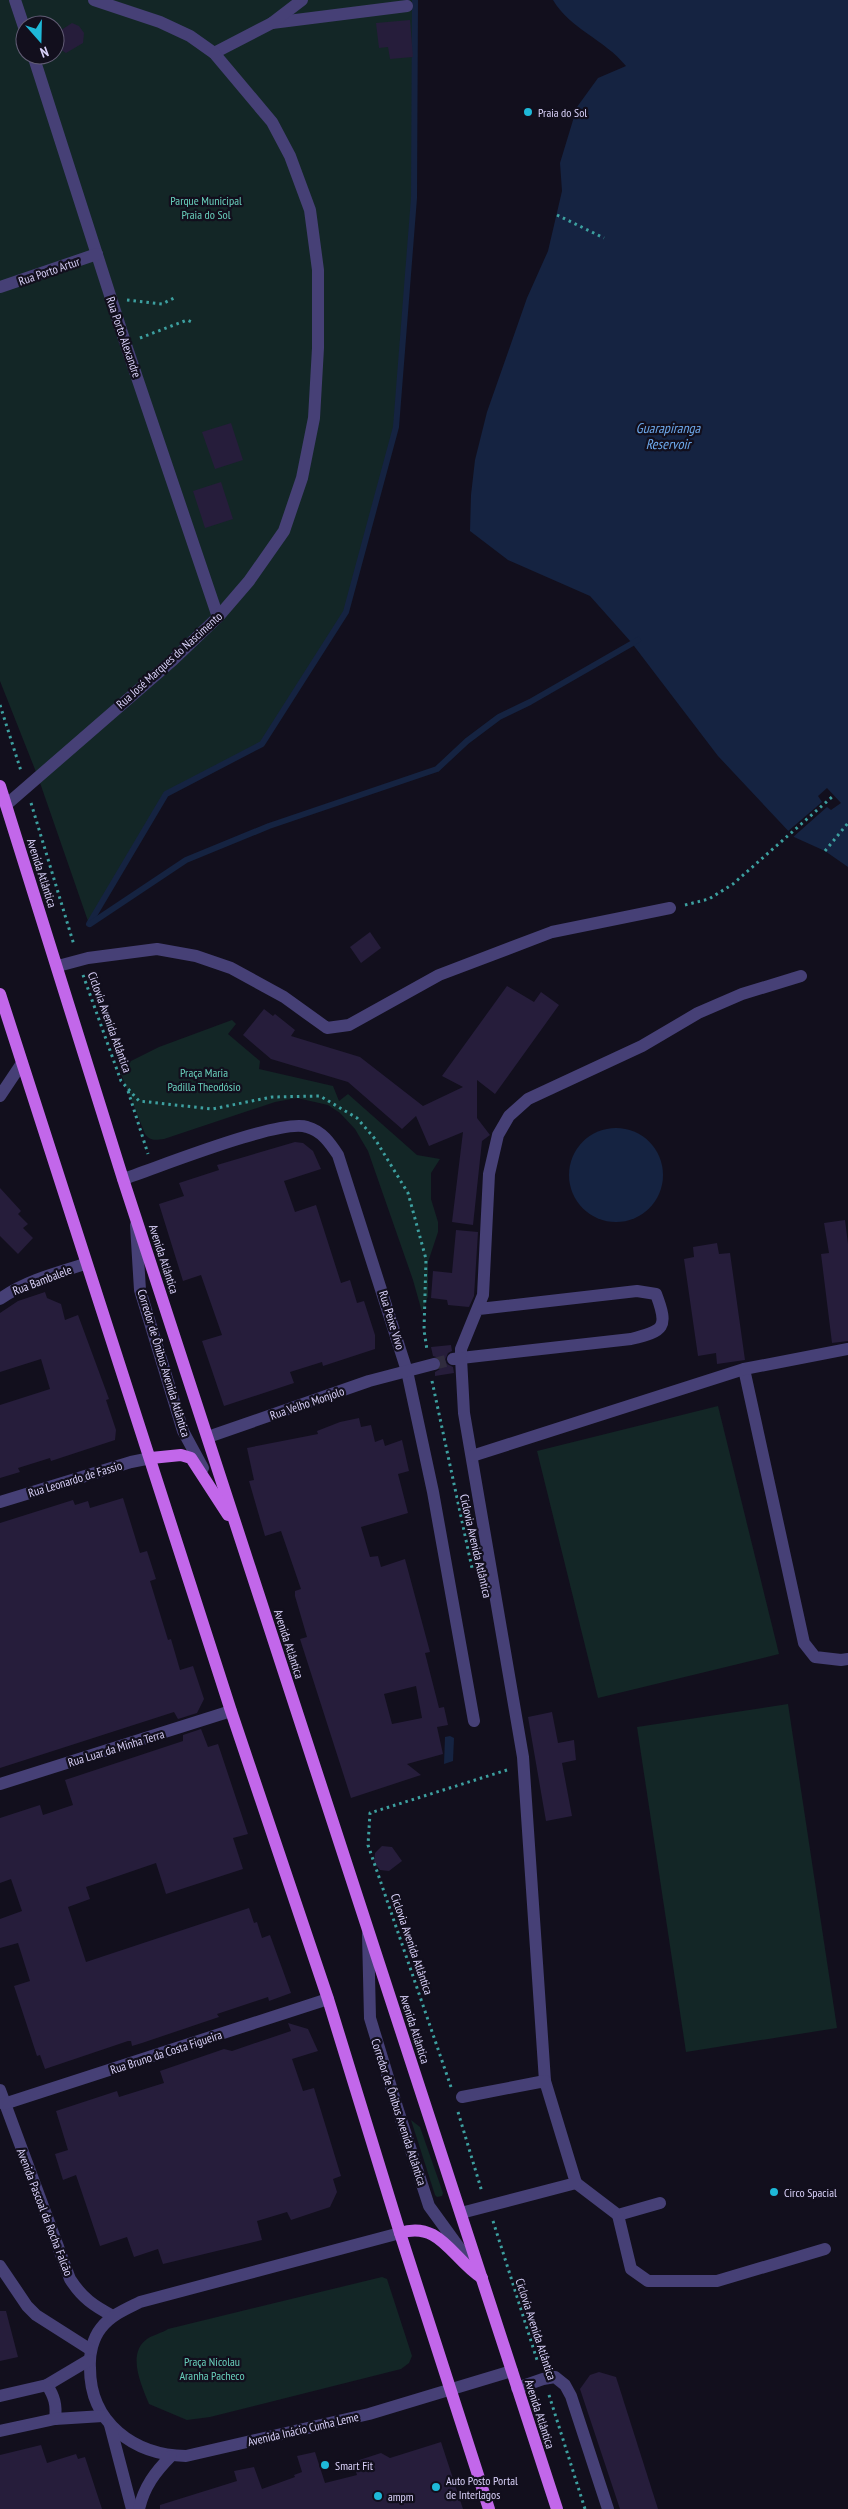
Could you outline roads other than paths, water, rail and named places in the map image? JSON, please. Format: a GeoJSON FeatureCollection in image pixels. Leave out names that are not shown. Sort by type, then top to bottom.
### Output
{"type":"FeatureCollection","features":[{"type":"Feature","properties":{"kind":"main road","name":"Avenida Atlântica"},"geometry":{"type":"LineString","coordinates":[[0,786],[135,1215],[557,2509]]}},
{"type":"Feature","properties":{"kind":"main road"},"geometry":{"type":"LineString","coordinates":[[0,994],[85,1264],[151,1458],[231,1711],[328,1998],[400,2234],[490,2509]]}},
{"type":"Feature","properties":{"kind":"main road"},"geometry":{"type":"LineString","coordinates":[[151,1458],[181,1455],[191,1458],[237,1530]]}},
{"type":"Feature","properties":{"kind":"main road"},"geometry":{"type":"LineString","coordinates":[[400,2234],[415,2230],[430,2232],[443,2242],[465,2266],[482,2278]]}},
{"type":"Feature","properties":{"kind":"street"},"geometry":{"type":"LineString","coordinates":[[15,0],[20,15]]}},
{"type":"Feature","properties":{"kind":"street","name":"Rua José Marques do Nascimento"},"geometry":{"type":"LineString","coordinates":[[6,805],[173,660],[218,617],[249,581],[284,530],[302,478],[314,418],[318,348],[318,270],[310,210],[290,156],[272,122],[214,53],[190,36],[160,22],[94,0]]}},
{"type":"Feature","properties":{"kind":"street"},"geometry":{"type":"LineString","coordinates":[[214,53],[272,23],[302,0]]}},
{"type":"Feature","properties":{"kind":"street"},"geometry":{"type":"LineString","coordinates":[[272,23],[407,6]]}},
{"type":"Feature","properties":{"kind":"street","name":"Rua Porto Alexandre"},"geometry":{"type":"LineString","coordinates":[[36,65],[125,342],[218,617]]}},
{"type":"Feature","properties":{"kind":"street","name":"Rua Porto Artur"},"geometry":{"type":"LineString","coordinates":[[0,287],[97,254]]}},
{"type":"Feature","properties":{"kind":"street"},"geometry":{"type":"LineString","coordinates":[[58,966],[78,960],[157,949],[196,956],[231,968],[284,997],[327,1028],[349,1025],[438,975],[552,932],[670,908]]}},
{"type":"Feature","properties":{"kind":"street"},"geometry":{"type":"LineString","coordinates":[[801,976],[742,994],[698,1013],[642,1046],[528,1099],[508,1116],[498,1135],[489,1174],[483,1294],[479,1309],[457,1358],[464,1413],[523,1757],[545,2081],[576,2184],[618,2216],[631,2269],[648,2281],[717,2281],[825,2249]]}},
{"type":"Feature","properties":{"kind":"street"},"geometry":{"type":"LineString","coordinates":[[0,1096],[22,1063]]}},
{"type":"Feature","properties":{"kind":"street","name":"Rua Peixe Vivo"},"geometry":{"type":"LineString","coordinates":[[124,1179],[252,1135],[288,1126],[307,1127],[326,1138],[338,1155],[356,1206],[407,1371],[433,1492],[474,1721]]}},
{"type":"Feature","properties":{"kind":"street","name":"Corredor de Ônibus Avenida Atlântica"},"geometry":{"type":"LineString","coordinates":[[135,1215],[140,1290],[183,1431],[237,1530]]}},
{"type":"Feature","properties":{"kind":"street","name":"Rua Bambalele"},"geometry":{"type":"LineString","coordinates":[[0,1299],[12,1290],[85,1264]]}},
{"type":"Feature","properties":{"kind":"street"},"geometry":{"type":"LineString","coordinates":[[457,1358],[631,1339],[654,1334],[661,1326],[663,1312],[656,1294],[638,1292],[479,1309]]}},
{"type":"Feature","properties":{"kind":"street"},"geometry":{"type":"LineString","coordinates":[[472,1456],[744,1369],[848,1349]]}},
{"type":"Feature","properties":{"kind":"street","name":"Rua Velho Monjolo"},"geometry":{"type":"LineString","coordinates":[[208,1438],[369,1381],[431,1365]]}},
{"type":"Feature","properties":{"kind":"street"},"geometry":{"type":"LineString","coordinates":[[744,1369],[804,1643],[815,1656],[841,1660],[848,1659]]}},
{"type":"Feature","properties":{"kind":"street","name":"Rua Leonardo de Fassio"},"geometry":{"type":"LineString","coordinates":[[0,1502],[131,1462],[151,1458]]}},
{"type":"Feature","properties":{"kind":"street","name":"Rua Luar da Minha Terra"},"geometry":{"type":"LineString","coordinates":[[0,1784],[231,1711]]}},
{"type":"Feature","properties":{"kind":"street","name":"Corredor de Ônibus Avenida Atlântica"},"geometry":{"type":"LineString","coordinates":[[368,1929],[370,2018],[429,2206],[482,2278]]}},
{"type":"Feature","properties":{"kind":"street","name":"Rua Bruno da Costa Figueira"},"geometry":{"type":"LineString","coordinates":[[4,2104],[328,1998]]}},
{"type":"Feature","properties":{"kind":"street"},"geometry":{"type":"LineString","coordinates":[[457,2098],[545,2081]]}},
{"type":"Feature","properties":{"kind":"street","name":"Avenida Pascoal da Rocha Falcão"},"geometry":{"type":"LineString","coordinates":[[0,2090],[70,2279],[79,2294],[90,2304],[113,2316]]}},
{"type":"Feature","properties":{"kind":"street"},"geometry":{"type":"LineString","coordinates":[[462,2213],[576,2184]]}},
{"type":"Feature","properties":{"kind":"street"},"geometry":{"type":"LineString","coordinates":[[618,2216],[660,2204]]}},
{"type":"Feature","properties":{"kind":"street"},"geometry":{"type":"LineString","coordinates":[[113,2316],[140,2302],[400,2234]]}},
{"type":"Feature","properties":{"kind":"street"},"geometry":{"type":"LineString","coordinates":[[0,2266],[27,2306],[36,2315],[90,2355],[47,2385],[0,2396]]}},
{"type":"Feature","properties":{"kind":"street","name":"Avenida Inácio Cunha Leme"},"geometry":{"type":"LineString","coordinates":[[113,2316],[101,2328],[90,2355],[90,2382],[94,2398],[107,2421],[132,2442],[171,2456],[186,2456],[221,2449],[369,2414],[512,2371]]}},
{"type":"Feature","properties":{"kind":"street"},"geometry":{"type":"LineString","coordinates":[[517,2388],[543,2378],[555,2377],[565,2385],[571,2396],[608,2509]]}},
{"type":"Feature","properties":{"kind":"street"},"geometry":{"type":"LineString","coordinates":[[47,2385],[53,2394],[56,2407],[55,2419]]}},
{"type":"Feature","properties":{"kind":"street"},"geometry":{"type":"LineString","coordinates":[[0,2431],[55,2419],[107,2421],[132,2509]]}},
{"type":"Feature","properties":{"kind":"street"},"geometry":{"type":"LineString","coordinates":[[139,2509],[146,2486],[171,2456]]}},
{"type":"Feature","properties":{"kind":"water","name":"Guarapiranga Reservoir"},"geometry":{"type":"Polygon","coordinates":[[[553,0],[848,0],[848,867],[825,851],[794,837],[718,756],[631,642],[590,596],[508,560],[470,531],[471,495],[475,460],[487,412],[527,298],[548,251],[562,191],[560,163],[577,107],[598,78],[626,66],[608,48],[568,19],[553,0]]]}},
{"type":"Feature","properties":{"kind":"water"},"geometry":{"type":"Polygon","coordinates":[[[607,1128],[625,1128],[650,1141],[660,1157],[663,1175],[660,1193],[650,1209],[625,1222],[607,1222],[582,1209],[569,1184],[569,1166],[582,1141],[607,1128]]]}},
{"type":"Feature","properties":{"kind":"water"},"geometry":{"type":"Polygon","coordinates":[[[450,1736],[454,1738],[453,1761],[444,1764],[445,1737],[450,1736]]]}},
{"type":"Feature","properties":{"kind":"waterway"},"geometry":{"type":"LineString","coordinates":[[89,924],[166,794],[262,744],[346,612],[396,427],[414,198],[415,0]]}},
{"type":"Feature","properties":{"kind":"waterway"},"geometry":{"type":"LineString","coordinates":[[90,924],[186,860],[269,826],[437,769],[467,741],[499,717],[530,702],[638,640]]}},
{"type":"Feature","properties":{"kind":"tunnel"},"geometry":{"type":"LineString","coordinates":[[434,1364],[453,1359]]}},
{"type":"Feature","properties":{"kind":"place","name":"Praia do Sol"},"geometry":{"type":"Point","coordinates":[528,112]}},
{"type":"Feature","properties":{"kind":"place","name":"Circo Spacial"},"geometry":{"type":"Point","coordinates":[774,2192]}},
{"type":"Feature","properties":{"kind":"place","name":"Smart Fit"},"geometry":{"type":"Point","coordinates":[325,2465]}},
{"type":"Feature","properties":{"kind":"place","name":"Auto Posto Portal de Interlagos"},"geometry":{"type":"Point","coordinates":[436,2487]}},
{"type":"Feature","properties":{"kind":"place","name":"ampm"},"geometry":{"type":"Point","coordinates":[378,2496]}},
{"type":"Feature","properties":{"kind":"park label","name":"Parque Municipal Praia do Sol"},"geometry":{"type":"Point","coordinates":[206,207]}},
{"type":"Feature","properties":{"kind":"park label","name":"Praça Maria Padilla Theodósio"},"geometry":{"type":"Point","coordinates":[204,1079]}},
{"type":"Feature","properties":{"kind":"park label","name":"Praça Nicolau Aranha Pacheco"},"geometry":{"type":"Point","coordinates":[212,2368]}}]}
